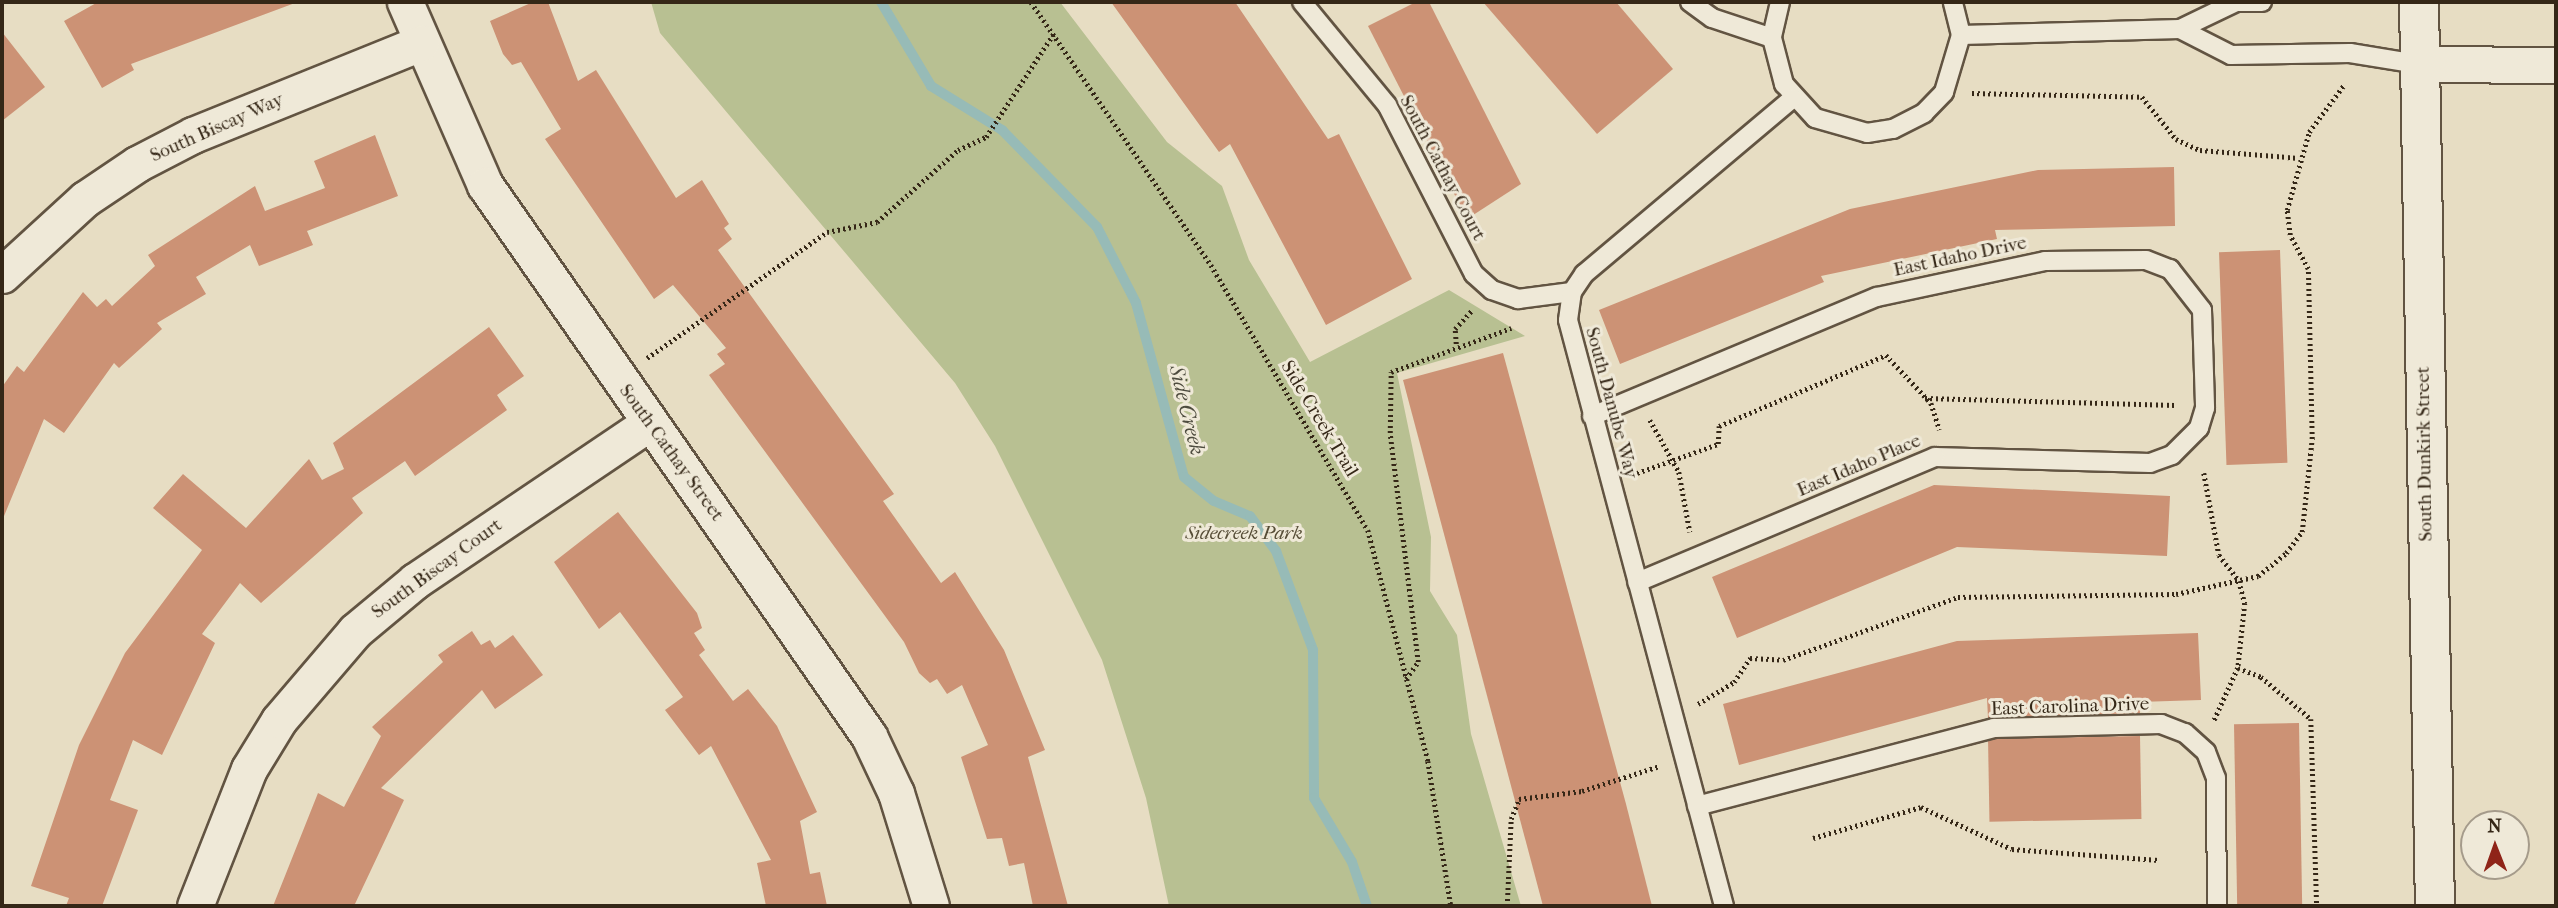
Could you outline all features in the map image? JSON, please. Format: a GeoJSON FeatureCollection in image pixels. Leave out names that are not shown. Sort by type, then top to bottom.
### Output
{"type":"FeatureCollection","features":[{"type":"Feature","properties":{"kind":"main road","name":"South Dunkirk Street"},"geometry":{"type":"LineString","coordinates":[[2419,2],[2435,906]]}},
{"type":"Feature","properties":{"kind":"street","name":"South Cathay Street"},"geometry":{"type":"LineString","coordinates":[[405,2],[485,186],[869,736],[896,793],[931,906]]}},
{"type":"Feature","properties":{"kind":"street","name":"South Biscay Way"},"geometry":{"type":"LineString","coordinates":[[2,275],[85,199],[137,164],[421,43]]}},
{"type":"Feature","properties":{"kind":"street"},"geometry":{"type":"LineString","coordinates":[[2418,64],[2556,65]]}},
{"type":"Feature","properties":{"kind":"street","name":"South Biscay Court"},"geometry":{"type":"LineString","coordinates":[[195,906],[249,769],[279,720],[347,639],[415,581],[649,423]]}},
{"type":"Feature","properties":{"kind":"lane","name":"South Cathay Court"},"geometry":{"type":"LineString","coordinates":[[1302,2],[1387,105],[1474,274],[1492,290]]}},
{"type":"Feature","properties":{"kind":"lane"},"geometry":{"type":"LineString","coordinates":[[1690,2],[1712,18],[1772,38]]}},
{"type":"Feature","properties":{"kind":"lane"},"geometry":{"type":"LineString","coordinates":[[1780,2],[1772,38],[1774,58],[1793,98],[1841,129],[1893,129],[1924,113],[1944,92],[1961,35],[1953,2]]}},
{"type":"Feature","properties":{"kind":"lane"},"geometry":{"type":"LineString","coordinates":[[1961,35],[2180,29],[2235,2],[2262,2]]}},
{"type":"Feature","properties":{"kind":"lane"},"geometry":{"type":"LineString","coordinates":[[2180,29],[2231,55],[2350,53],[2418,64]]}},
{"type":"Feature","properties":{"kind":"lane"},"geometry":{"type":"LineString","coordinates":[[1492,290],[1518,299],[1572,292],[1584,274],[1793,98]]}},
{"type":"Feature","properties":{"kind":"lane","name":"East Idaho Drive"},"geometry":{"type":"LineString","coordinates":[[1592,416],[1877,297],[2045,261],[2146,260],[2170,269],[2190,286],[2205,322],[2205,408],[2189,442]]}},
{"type":"Feature","properties":{"kind":"lane","name":"South Danube Way"},"geometry":{"type":"LineString","coordinates":[[1572,292],[1568,320],[1724,906]]}},
{"type":"Feature","properties":{"kind":"lane","name":"East Idaho Place"},"geometry":{"type":"LineString","coordinates":[[1637,582],[1935,457],[2150,463],[2189,442]]}},
{"type":"Feature","properties":{"kind":"lane","name":"East Carolina Drive"},"geometry":{"type":"LineString","coordinates":[[1697,806],[1994,728],[2161,724],[2185,733],[2206,752],[2216,778],[2217,906]]}},
{"type":"Feature","properties":{"kind":"path","name":"Side Creek Trail"},"geometry":{"type":"LineString","coordinates":[[1031,2],[1211,265],[1362,519],[1378,554],[1406,679],[1428,761],[1451,906]]}},
{"type":"Feature","properties":{"kind":"path"},"geometry":{"type":"LineString","coordinates":[[618,378],[827,232],[877,222],[958,150],[986,137],[1054,33]]}},
{"type":"Feature","properties":{"kind":"path"},"geometry":{"type":"LineString","coordinates":[[1964,93],[2142,97],[2176,139],[2200,150],[2299,158]]}},
{"type":"Feature","properties":{"kind":"path"},"geometry":{"type":"LineString","coordinates":[[1456,344],[1460,322],[1492,290]]}},
{"type":"Feature","properties":{"kind":"path"},"geometry":{"type":"LineString","coordinates":[[1406,679],[1418,662],[1390,380],[1395,367],[1456,344],[1568,320]]}},
{"type":"Feature","properties":{"kind":"path"},"geometry":{"type":"LineString","coordinates":[[1630,475],[1718,444],[1719,426],[1886,355],[1925,398],[1941,435]]}},
{"type":"Feature","properties":{"kind":"path"},"geometry":{"type":"LineString","coordinates":[[1925,398],[2175,405]]}},
{"type":"Feature","properties":{"kind":"path"},"geometry":{"type":"LineString","coordinates":[[1650,419],[1674,461],[1690,533]]}},
{"type":"Feature","properties":{"kind":"path"},"geometry":{"type":"LineString","coordinates":[[2204,473],[2219,555],[2239,582],[2245,603],[2238,668],[2212,725]]}},
{"type":"Feature","properties":{"kind":"path"},"geometry":{"type":"LineString","coordinates":[[2238,668],[2261,677],[2311,719],[2317,906]]}},
{"type":"Feature","properties":{"kind":"path"},"geometry":{"type":"LineString","coordinates":[[1507,906],[1511,819],[1519,799],[1582,791],[1684,759]]}},
{"type":"Feature","properties":{"kind":"path"},"geometry":{"type":"LineString","coordinates":[[1813,838],[1921,807],[2011,849],[2159,860]]}},
{"type":"Feature","properties":{"kind":"green space","name":"Sidecreek Park"},"geometry":{"type":"Polygon","coordinates":[[[651,2],[1060,2],[1167,142],[1222,186],[1249,260],[1310,362],[1449,290],[1525,336],[1397,373],[1431,537],[1430,591],[1457,635],[1471,734],[1521,906],[1169,906],[1146,798],[1102,660],[995,446],[955,383],[660,33],[651,2]]]}},
{"type":"Feature","properties":{"kind":"building"},"geometry":{"type":"Polygon","coordinates":[[[98,2],[295,3],[131,64],[134,70],[102,88],[64,21],[98,2]]]}},
{"type":"Feature","properties":{"kind":"building"},"geometry":{"type":"Polygon","coordinates":[[[533,2],[548,2],[578,81],[596,70],[676,198],[702,180],[729,224],[724,228],[732,239],[718,250],[894,494],[883,501],[941,583],[955,572],[1004,650],[1045,750],[1028,757],[1068,906],[1033,906],[1024,863],[1009,866],[1002,838],[987,839],[961,757],[988,745],[962,685],[947,694],[937,679],[930,683],[919,673],[904,642],[709,375],[725,364],[717,354],[726,348],[673,285],[654,299],[545,139],[561,129],[521,62],[512,65],[503,54],[490,21],[533,2]]]}},
{"type":"Feature","properties":{"kind":"building"},"geometry":{"type":"Polygon","coordinates":[[[1111,2],[1235,2],[1328,139],[1339,134],[1412,279],[1326,325],[1230,144],[1219,152],[1111,2]]]}},
{"type":"Feature","properties":{"kind":"building"},"geometry":{"type":"Polygon","coordinates":[[[1416,2],[1429,2],[1521,184],[1467,219],[1368,26],[1416,2]]]}},
{"type":"Feature","properties":{"kind":"building"},"geometry":{"type":"Polygon","coordinates":[[[1483,2],[1616,2],[1673,69],[1597,134],[1483,2]]]}},
{"type":"Feature","properties":{"kind":"building"},"geometry":{"type":"Polygon","coordinates":[[[2,32],[45,87],[2,121],[2,32]]]}},
{"type":"Feature","properties":{"kind":"building"},"geometry":{"type":"Polygon","coordinates":[[[375,135],[398,196],[307,231],[313,245],[259,266],[250,245],[196,277],[206,294],[157,323],[162,329],[119,368],[114,363],[64,433],[44,419],[2,521],[2,387],[17,366],[24,372],[83,292],[97,307],[106,299],[112,306],[155,266],[148,255],[255,186],[265,211],[325,188],[314,161],[375,135]]]}},
{"type":"Feature","properties":{"kind":"building"},"geometry":{"type":"Polygon","coordinates":[[[2174,167],[2175,226],[1995,230],[1997,239],[1821,276],[1824,282],[1620,364],[1599,310],[1850,209],[2038,170],[2174,167]]]}},
{"type":"Feature","properties":{"kind":"building"},"geometry":{"type":"Polygon","coordinates":[[[2280,250],[2287,463],[2226,465],[2219,252],[2280,250]]]}},
{"type":"Feature","properties":{"kind":"building"},"geometry":{"type":"Polygon","coordinates":[[[489,327],[524,376],[497,395],[507,410],[415,476],[405,461],[352,498],[363,513],[261,603],[240,583],[202,634],[215,643],[162,755],[133,740],[110,800],[138,810],[102,906],[66,906],[69,898],[31,886],[79,745],[125,653],[202,550],[153,508],[183,474],[246,528],[309,459],[322,480],[344,469],[333,443],[489,327]]]}},
{"type":"Feature","properties":{"kind":"building"},"geometry":{"type":"Polygon","coordinates":[[[1503,353],[1652,906],[1543,906],[1403,380],[1503,353]]]}},
{"type":"Feature","properties":{"kind":"building"},"geometry":{"type":"Polygon","coordinates":[[[1934,485],[2170,496],[2167,556],[1957,547],[1737,638],[1712,577],[1934,485]]]}},
{"type":"Feature","properties":{"kind":"building"},"geometry":{"type":"Polygon","coordinates":[[[618,512],[697,613],[702,628],[694,633],[705,650],[699,655],[733,701],[748,689],[777,726],[817,812],[800,821],[810,874],[820,872],[827,906],[766,906],[757,863],[771,860],[711,746],[699,755],[665,710],[683,697],[620,612],[599,629],[554,562],[618,512]]]}},
{"type":"Feature","properties":{"kind":"building"},"geometry":{"type":"Polygon","coordinates":[[[472,631],[481,645],[490,640],[495,648],[513,635],[543,675],[495,709],[482,690],[381,788],[404,800],[354,906],[273,906],[318,793],[344,807],[381,736],[372,727],[443,662],[438,655],[472,631]]]}},
{"type":"Feature","properties":{"kind":"building"},"geometry":{"type":"Polygon","coordinates":[[[2198,633],[2201,700],[2139,702],[2140,713],[1988,718],[1987,698],[1739,765],[1723,704],[1957,641],[2198,633]]]}},
{"type":"Feature","properties":{"kind":"building"},"geometry":{"type":"Polygon","coordinates":[[[2299,723],[2302,906],[2237,906],[2234,724],[2299,723]]]}},
{"type":"Feature","properties":{"kind":"building"},"geometry":{"type":"Polygon","coordinates":[[[2140,736],[2141,819],[1989,822],[1988,739],[2140,736]]]}},
{"type":"Feature","properties":{"kind":"waterway","name":"Side Creek"},"geometry":{"type":"LineString","coordinates":[[881,2],[931,86],[1002,130],[1097,227],[1136,303],[1184,477],[1214,501],[1250,516],[1276,551],[1313,650],[1314,798],[1352,862],[1367,906]]}}]}
